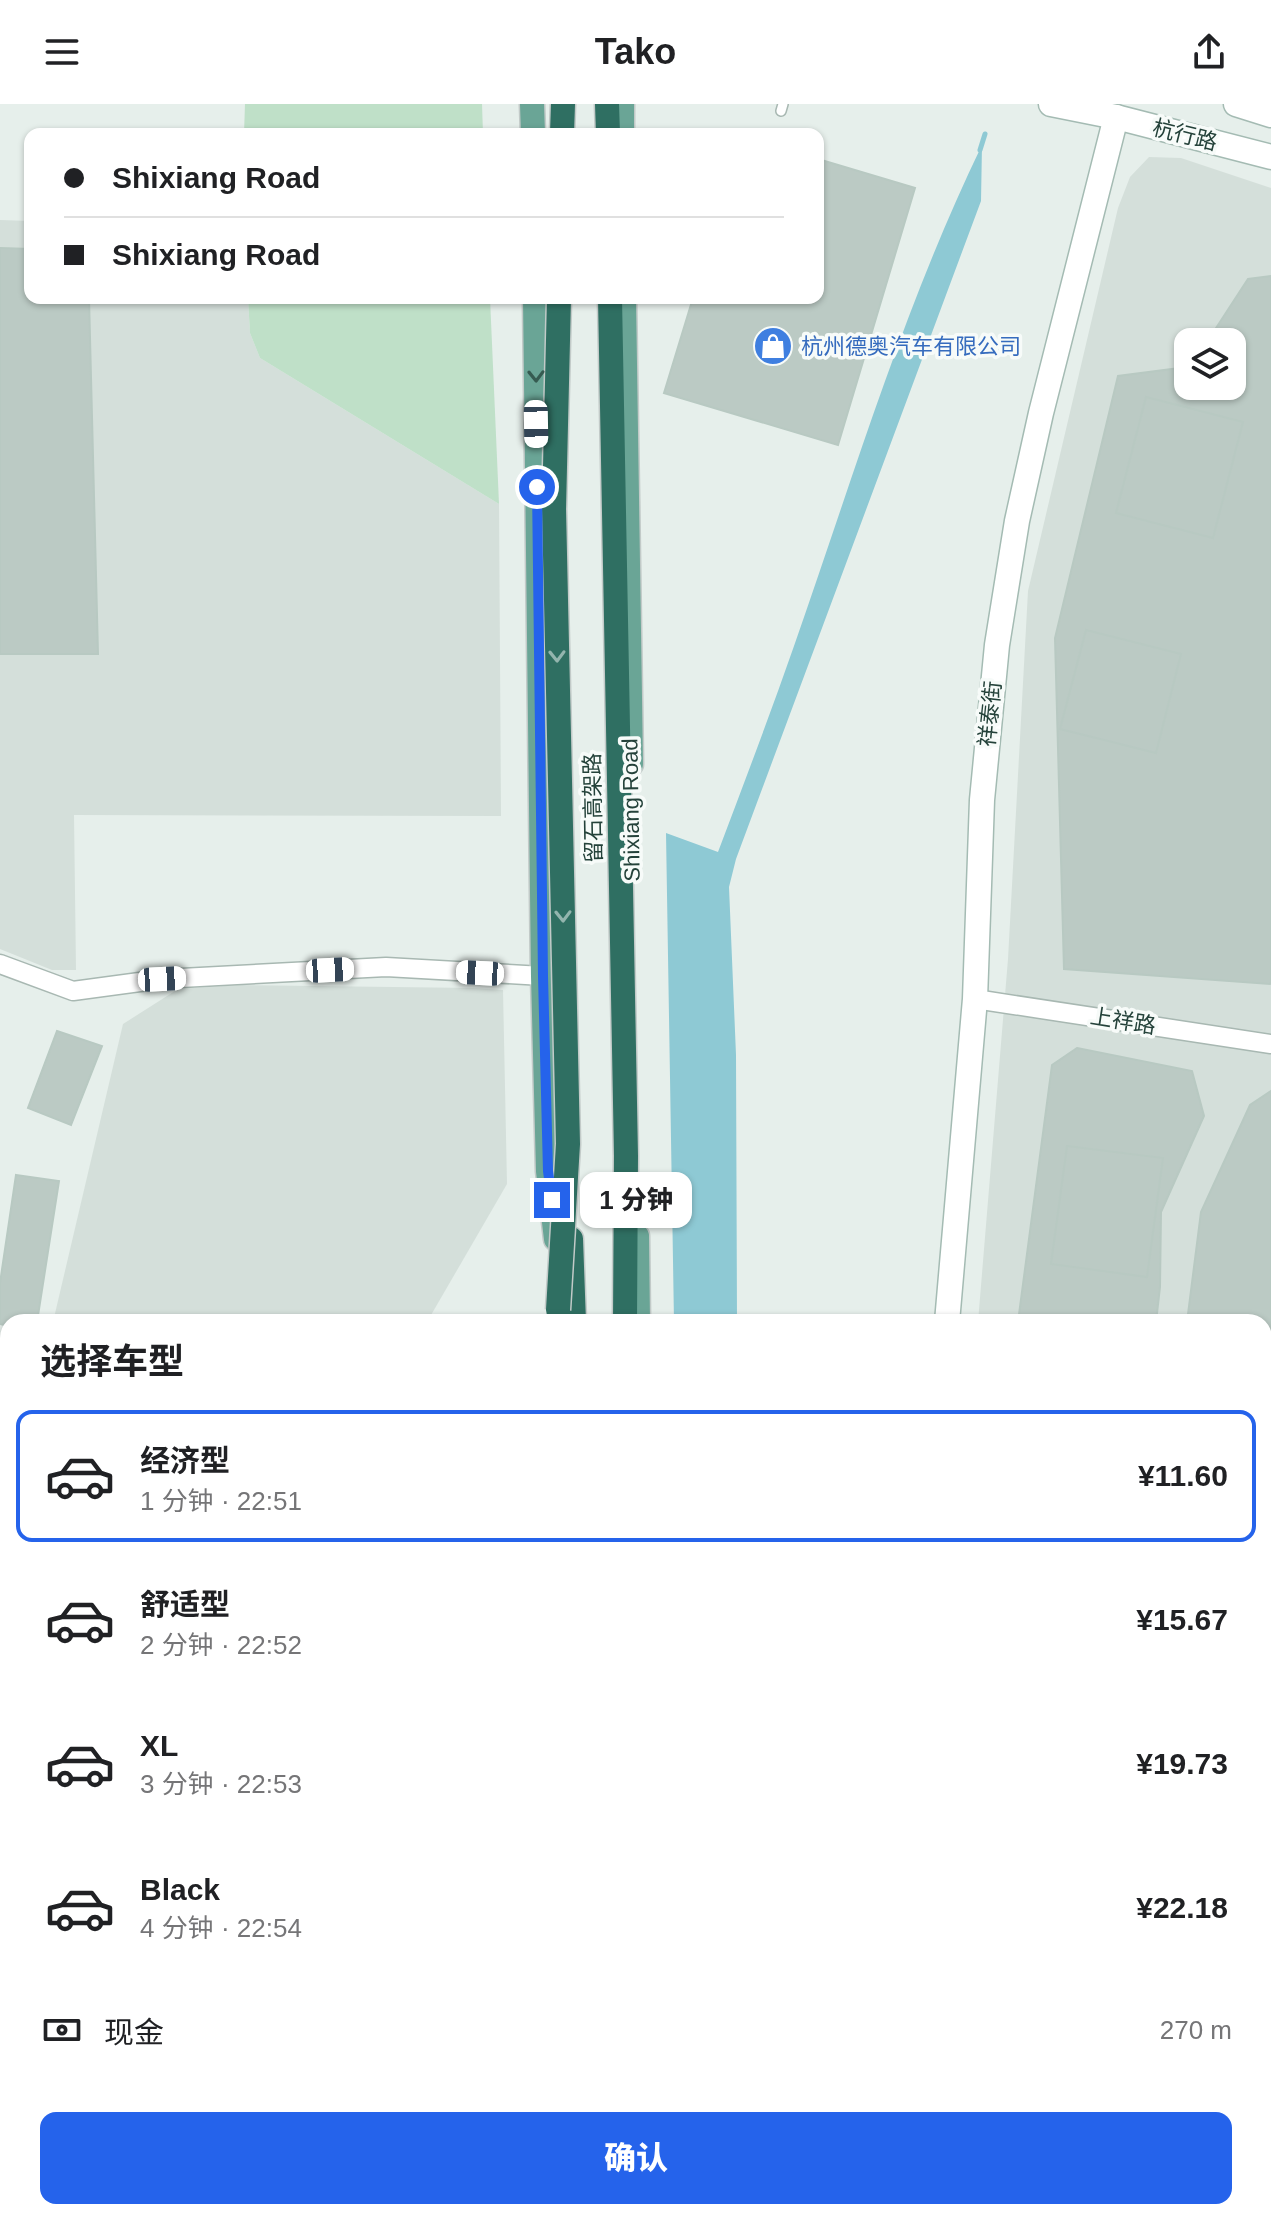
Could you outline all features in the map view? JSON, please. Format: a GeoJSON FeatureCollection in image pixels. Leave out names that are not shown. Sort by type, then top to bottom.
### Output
{"type":"FeatureCollection","features":[{"type":"Feature","properties":{"kind":"highway"},"geometry":{"type":"LineString","coordinates":[[562,128],[563,104]]}},
{"type":"Feature","properties":{"kind":"highway"},"geometry":{"type":"LineString","coordinates":[[607,104],[608,128]]}},
{"type":"Feature","properties":{"kind":"highway","name":"留石高架路"},"geometry":{"type":"LineString","coordinates":[[559,304],[554,509],[574,1314]]}},
{"type":"Feature","properties":{"kind":"highway","name":"留石高架路"},"geometry":{"type":"LineString","coordinates":[[610,304],[628,1314]]}},
{"type":"Feature","properties":{"kind":"highway","name":"留石高架路"},"geometry":{"type":"LineString","coordinates":[[558,1314],[568,1144]]}},
{"type":"Feature","properties":{"kind":"main road"},"geometry":{"type":"LineString","coordinates":[[532,104],[533,128]]}},
{"type":"Feature","properties":{"kind":"main road"},"geometry":{"type":"LineString","coordinates":[[622,104],[622,128]]}},
{"type":"Feature","properties":{"kind":"main road"},"geometry":{"type":"LineString","coordinates":[[535,304],[548,1171],[564,1314]]}},
{"type":"Feature","properties":{"kind":"main road","name":"Shixiang Road"},"geometry":{"type":"LineString","coordinates":[[624,304],[628,1314]]}},
{"type":"Feature","properties":{"kind":"street","name":"杭行路"},"geometry":{"type":"LineString","coordinates":[[1051,104],[1116,117],[1271,157]]}},
{"type":"Feature","properties":{"kind":"street","name":"杭行路"},"geometry":{"type":"LineString","coordinates":[[1236,104],[1271,115]]}},
{"type":"Feature","properties":{"kind":"street","name":"祥泰街"},"geometry":{"type":"LineString","coordinates":[[948,1314],[975,999],[982,800],[997,645],[1017,521],[1041,413],[1116,117]]}},
{"type":"Feature","properties":{"kind":"street"},"geometry":{"type":"LineString","coordinates":[[0,964],[73,991],[162,979],[386,967],[543,976]]}},
{"type":"Feature","properties":{"kind":"street","name":"上祥路"},"geometry":{"type":"LineString","coordinates":[[975,999],[1271,1044]]}},
{"type":"Feature","properties":{"kind":"shaded area"},"geometry":{"type":"Polygon","coordinates":[[[1149,157],[1181,158],[1271,188],[1271,1314],[979,1314],[1008,959],[1028,591],[1118,208],[1130,177],[1149,157]]]}},
{"type":"Feature","properties":{"kind":"shaded area"},"geometry":{"type":"Polygon","coordinates":[[[0,220],[24,221],[24,304],[248,304],[250,333],[260,358],[499,504],[501,816],[74,815],[76,970],[52,970],[0,949],[0,220]]]}},
{"type":"Feature","properties":{"kind":"shaded area"},"geometry":{"type":"Polygon","coordinates":[[[241,985],[503,990],[507,1184],[432,1314],[55,1314],[123,1024],[178,989],[241,985]]]}},
{"type":"Feature","properties":{"kind":"green space"},"geometry":{"type":"Polygon","coordinates":[[[245,104],[482,104],[483,128],[244,128],[245,104]]]}},
{"type":"Feature","properties":{"kind":"green space"},"geometry":{"type":"Polygon","coordinates":[[[248,304],[490,304],[499,504],[260,358],[250,333],[248,304]]]}},
{"type":"Feature","properties":{"kind":"water"},"geometry":{"type":"Polygon","coordinates":[[[982,145],[981,201],[736,859],[729,887],[736,1055],[737,1314],[674,1314],[666,833],[718,852],[785,672],[904,330],[982,145]]]}},
{"type":"Feature","properties":{"kind":"building","name":"杭州德奥汽车有限公司"},"geometry":{"type":"Polygon","coordinates":[[[824,161],[915,188],[838,445],[664,393],[691,304],[824,304],[824,161]]]}},
{"type":"Feature","properties":{"kind":"building"},"geometry":{"type":"Polygon","coordinates":[[[0,248],[24,249],[24,304],[89,304],[98,654],[0,654],[0,248]]]}},
{"type":"Feature","properties":{"kind":"building"},"geometry":{"type":"Polygon","coordinates":[[[1271,276],[1271,982],[1064,969],[1055,638],[1118,376],[1174,369],[1174,400],[1246,400],[1246,328],[1216,328],[1248,279],[1271,276]]]}},
{"type":"Feature","properties":{"kind":"building"},"geometry":{"type":"Polygon","coordinates":[[[1146,397],[1243,422],[1213,538],[1116,513],[1146,397]]]}},
{"type":"Feature","properties":{"kind":"building"},"geometry":{"type":"Polygon","coordinates":[[[1086,630],[1181,654],[1156,753],[1060,729],[1086,630]]]}},
{"type":"Feature","properties":{"kind":"building"},"geometry":{"type":"Polygon","coordinates":[[[57,1031],[102,1046],[71,1125],[28,1108],[57,1031]]]}},
{"type":"Feature","properties":{"kind":"building"},"geometry":{"type":"Polygon","coordinates":[[[1077,1048],[1192,1071],[1204,1116],[1161,1212],[1157,1314],[1019,1314],[1052,1065],[1077,1048]]]}},
{"type":"Feature","properties":{"kind":"building"},"geometry":{"type":"Polygon","coordinates":[[[1271,1091],[1271,1314],[1188,1314],[1201,1212],[1250,1105],[1271,1091]]]}},
{"type":"Feature","properties":{"kind":"building"},"geometry":{"type":"Polygon","coordinates":[[[1067,1146],[1163,1158],[1147,1277],[1051,1264],[1067,1146]]]}},
{"type":"Feature","properties":{"kind":"building"},"geometry":{"type":"Polygon","coordinates":[[[16,1175],[59,1181],[38,1314],[0,1314],[0,1283],[16,1175]]]}},
{"type":"Feature","properties":{"kind":"waterway"},"geometry":{"type":"LineString","coordinates":[[980,150],[985,134]]}},
{"type":"Feature","properties":{"kind":"place","name":"杭州德奥汽车有限公司"},"geometry":{"type":"Point","coordinates":[773,346]}},
{"type":"Feature","properties":{"kind":"route"},"geometry":{"type":"LineString","coordinates":[[537,487],[543,976],[548,1171],[552,1200]]}}]}
